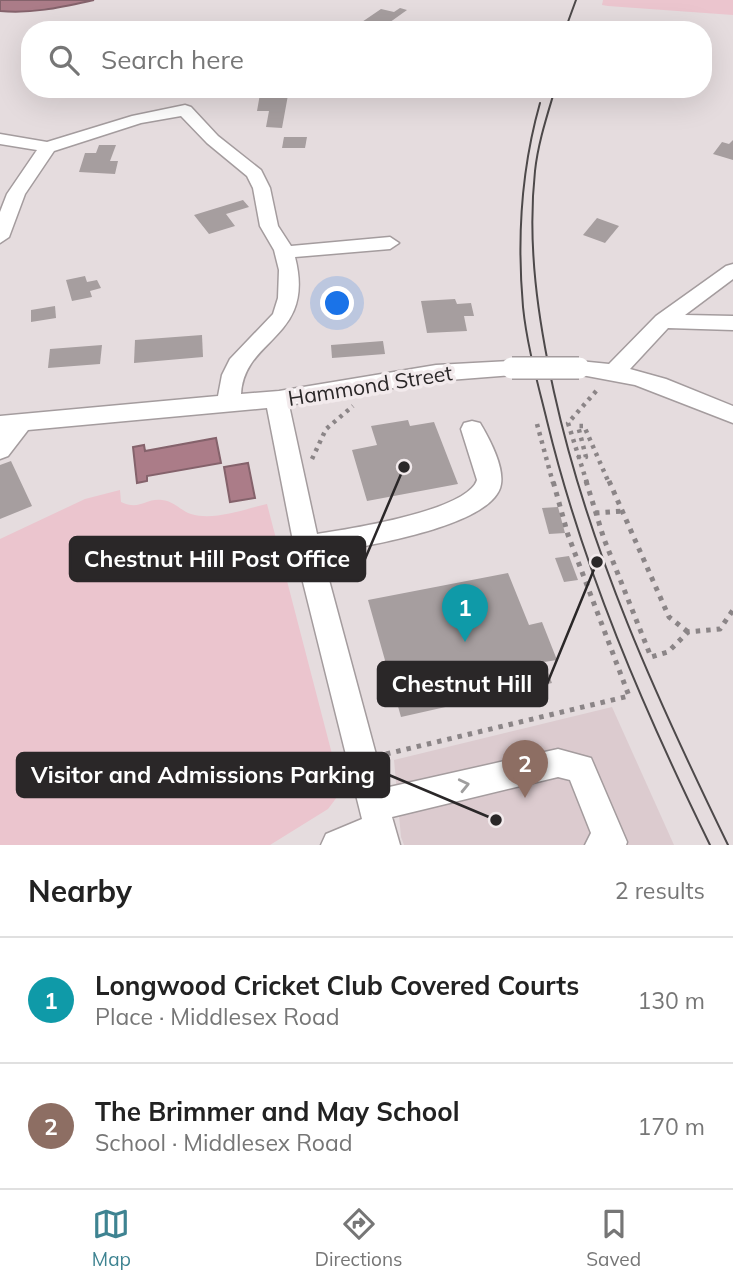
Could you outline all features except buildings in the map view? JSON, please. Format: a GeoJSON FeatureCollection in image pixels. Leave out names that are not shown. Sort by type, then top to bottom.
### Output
{"type":"FeatureCollection","features":[{"type":"Feature","properties":{"kind":"street"},"geometry":{"type":"LineString","coordinates":[[0,138],[48,147],[138,119],[185,110],[206,134],[250,168],[264,193],[269,227],[285,252],[286,308],[279,322],[236,366],[229,382],[229,404]]}},
{"type":"Feature","properties":{"kind":"street"},"geometry":{"type":"LineString","coordinates":[[0,237],[16,194],[48,147]]}},
{"type":"Feature","properties":{"kind":"street"},"geometry":{"type":"LineString","coordinates":[[285,252],[390,243]]}},
{"type":"Feature","properties":{"kind":"street"},"geometry":{"type":"LineString","coordinates":[[608,378],[663,321],[733,270]]}},
{"type":"Feature","properties":{"kind":"street"},"geometry":{"type":"LineString","coordinates":[[663,321],[733,323]]}},
{"type":"Feature","properties":{"kind":"street","name":"Hammond Street"},"geometry":{"type":"LineString","coordinates":[[10,423],[276,399],[436,373],[512,368],[579,368],[608,378],[650,380],[733,415]]}},
{"type":"Feature","properties":{"kind":"street"},"geometry":{"type":"LineString","coordinates":[[276,399],[307,546],[380,827]]}},
{"type":"Feature","properties":{"kind":"street"},"geometry":{"type":"LineString","coordinates":[[0,450],[10,423]]}},
{"type":"Feature","properties":{"kind":"street"},"geometry":{"type":"LineString","coordinates":[[307,546],[441,516],[481,498],[487,490],[489,479],[472,429]]}},
{"type":"Feature","properties":{"kind":"street"},"geometry":{"type":"LineString","coordinates":[[337,845],[558,763],[580,768],[611,842],[601,845]]}},
{"type":"Feature","properties":{"kind":"path"},"geometry":{"type":"LineString","coordinates":[[608,378],[568,423],[595,513],[651,657],[668,652],[688,632],[720,629],[733,610]]}},
{"type":"Feature","properties":{"kind":"path"},"geometry":{"type":"LineString","coordinates":[[312,460],[326,429],[362,401]]}},
{"type":"Feature","properties":{"kind":"path"},"geometry":{"type":"LineString","coordinates":[[386,754],[629,696],[571,543],[537,424]]}},
{"type":"Feature","properties":{"kind":"path"},"geometry":{"type":"LineString","coordinates":[[578,457],[586,457],[578,426],[584,426],[669,617],[688,632]]}},
{"type":"Feature","properties":{"kind":"path"},"geometry":{"type":"LineString","coordinates":[[595,513],[623,511]]}},
{"type":"Feature","properties":{"kind":"shaded area"},"geometry":{"type":"Polygon","coordinates":[[[0,0],[94,0],[12,12],[0,11],[0,0]]]}},
{"type":"Feature","properties":{"kind":"shaded area"},"geometry":{"type":"Polygon","coordinates":[[[603,0],[733,0],[733,15],[608,6],[602,5],[603,0]]]}},
{"type":"Feature","properties":{"kind":"shaded area"},"geometry":{"type":"Polygon","coordinates":[[[216,438],[221,463],[147,476],[147,481],[137,483],[133,447],[144,445],[145,451],[216,438]]]}},
{"type":"Feature","properties":{"kind":"shaded area"},"geometry":{"type":"Polygon","coordinates":[[[248,463],[255,498],[230,502],[224,467],[248,463]]]}},
{"type":"Feature","properties":{"kind":"shaded area"},"geometry":{"type":"Polygon","coordinates":[[[120,490],[121,502],[138,505],[162,500],[187,513],[200,516],[229,514],[267,504],[339,781],[337,797],[328,809],[270,845],[0,845],[0,539],[85,499],[120,490]]]}},
{"type":"Feature","properties":{"kind":"shaded area"},"geometry":{"type":"Polygon","coordinates":[[[612,707],[674,845],[404,845],[394,760],[612,707]]]}},
{"type":"Feature","properties":{"kind":"tram line"},"geometry":{"type":"LineString","coordinates":[[568,21],[576,0]]}},
{"type":"Feature","properties":{"kind":"tram line"},"geometry":{"type":"LineString","coordinates":[[552,98],[536,161],[532,226],[539,310],[554,392],[586,509],[606,567],[651,679],[728,845]]}},
{"type":"Feature","properties":{"kind":"tram line"},"geometry":{"type":"LineString","coordinates":[[540,103],[528,154],[520,256],[523,307],[533,365],[562,476],[597,584],[638,690],[710,845]]}},
{"type":"Feature","properties":{"kind":"place","name":"Chestnut Hill Post Office"},"geometry":{"type":"Point","coordinates":[404,467]}},
{"type":"Feature","properties":{"kind":"place","name":"Chestnut Hill"},"geometry":{"type":"Point","coordinates":[597,562]}},
{"type":"Feature","properties":{"kind":"place","name":"Longwood Cricket Club Covered Courts"},"geometry":{"type":"Point","coordinates":[465,642]}},
{"type":"Feature","properties":{"kind":"place","name":"The Brimmer and May School"},"geometry":{"type":"Point","coordinates":[525,798]}},
{"type":"Feature","properties":{"kind":"place","name":"Visitor and Admissions Parking"},"geometry":{"type":"Point","coordinates":[496,820]}}]}
